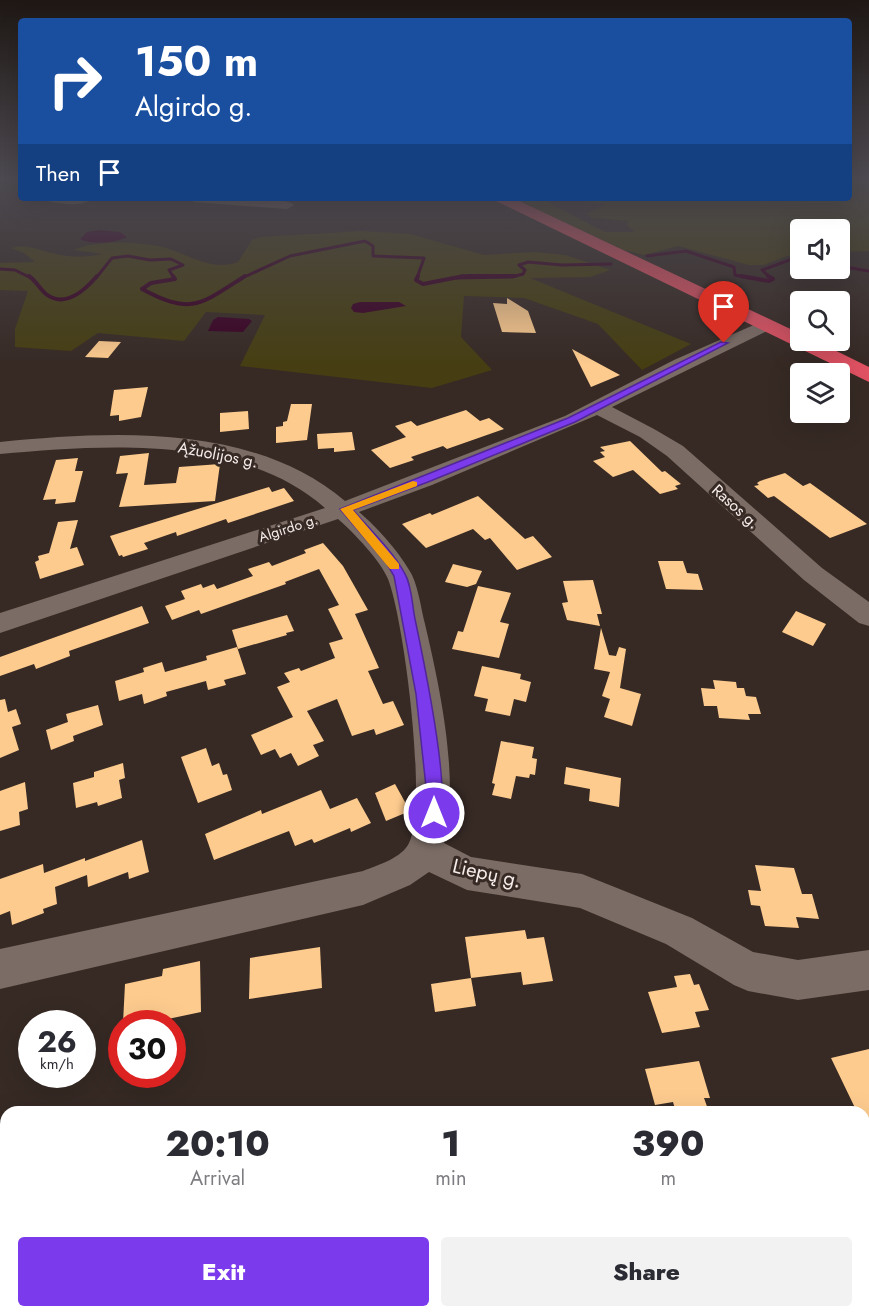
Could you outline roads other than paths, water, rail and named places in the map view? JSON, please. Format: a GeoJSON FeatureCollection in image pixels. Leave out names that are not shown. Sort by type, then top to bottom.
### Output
{"type":"FeatureCollection","features":[{"type":"Feature","properties":{"kind":"highway"},"geometry":{"type":"LineString","coordinates":[[591,241],[869,375]]}},
{"type":"Feature","properties":{"kind":"street","name":"Algirdo g."},"geometry":{"type":"LineString","coordinates":[[0,623],[345,509],[483,457],[596,408],[765,325]]}},
{"type":"Feature","properties":{"kind":"street","name":"Rasos g."},"geometry":{"type":"LineString","coordinates":[[596,408],[675,451],[813,574],[869,616]]}},
{"type":"Feature","properties":{"kind":"street","name":"Ąžuolijos g."},"geometry":{"type":"LineString","coordinates":[[0,448],[110,440],[210,449],[240,455],[291,473],[345,509],[392,562],[400,576],[406,595],[423,694],[434,787],[434,813],[424,851]]}},
{"type":"Feature","properties":{"kind":"street"},"geometry":{"type":"LineString","coordinates":[[0,969],[363,888],[407,869],[424,851]]}},
{"type":"Feature","properties":{"kind":"street","name":"Liepų g."},"geometry":{"type":"LineString","coordinates":[[424,851],[467,873],[582,891],[679,931],[748,970],[798,980],[869,970]]}},
{"type":"Feature","properties":{"kind":"waterway"},"geometry":{"type":"LineString","coordinates":[[242,278],[290,256],[363,241]]}},
{"type":"Feature","properties":{"kind":"waterway"},"geometry":{"type":"LineString","coordinates":[[366,241],[373,246],[373,256],[424,258],[417,278]]}},
{"type":"Feature","properties":{"kind":"waterway"},"geometry":{"type":"LineString","coordinates":[[647,256],[686,251],[734,267],[735,275],[749,278]]}},
{"type":"Feature","properties":{"kind":"waterway"},"geometry":{"type":"LineString","coordinates":[[96,278],[112,258],[128,256],[150,260],[171,259],[183,265],[169,270],[174,278]]}},
{"type":"Feature","properties":{"kind":"waterway"},"geometry":{"type":"LineString","coordinates":[[770,277],[762,270],[790,260]]}},
{"type":"Feature","properties":{"kind":"waterway"},"geometry":{"type":"LineString","coordinates":[[456,278],[512,277],[523,274],[525,270],[519,265],[528,262],[562,265],[611,264]]}},
{"type":"Feature","properties":{"kind":"waterway"},"geometry":{"type":"LineString","coordinates":[[850,268],[869,271]]}},
{"type":"Feature","properties":{"kind":"waterway"},"geometry":{"type":"LineString","coordinates":[[0,269],[15,270],[31,278]]}},
{"type":"Feature","properties":{"kind":"waterway"},"geometry":{"type":"LineString","coordinates":[[29,276],[46,294],[60,299],[74,296],[97,276]]}},
{"type":"Feature","properties":{"kind":"waterway"},"geometry":{"type":"LineString","coordinates":[[173,276],[175,279],[151,283],[142,289],[173,302],[196,303],[217,294],[245,276]]}},
{"type":"Feature","properties":{"kind":"waterway"},"geometry":{"type":"LineString","coordinates":[[417,278],[416,280],[423,284],[464,276]]}},
{"type":"Feature","properties":{"kind":"waterway"},"geometry":{"type":"LineString","coordinates":[[467,276],[515,276]]}},
{"type":"Feature","properties":{"kind":"waterway"},"geometry":{"type":"LineString","coordinates":[[741,276],[769,281],[773,279],[770,277]]}}]}
